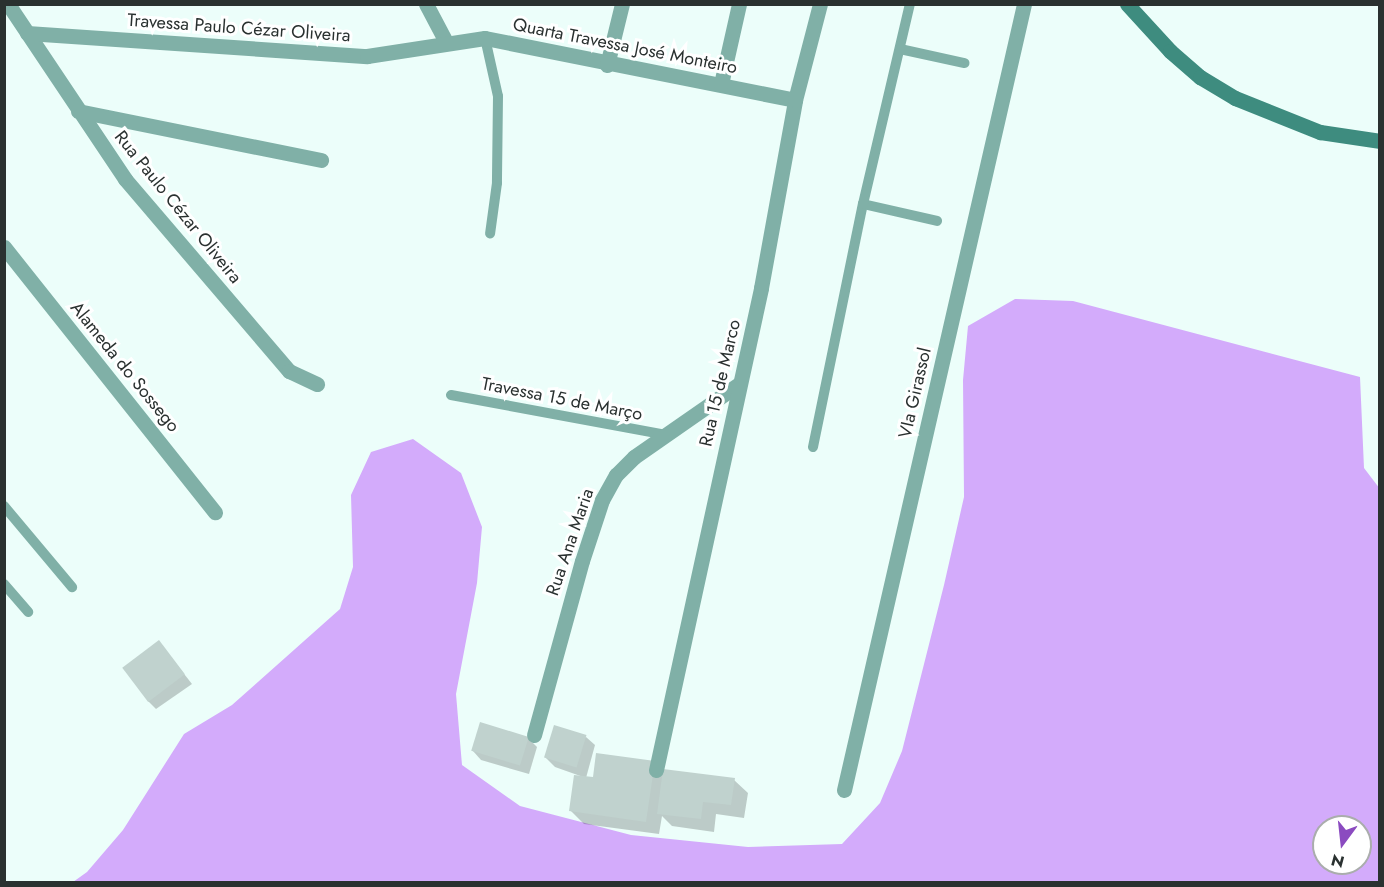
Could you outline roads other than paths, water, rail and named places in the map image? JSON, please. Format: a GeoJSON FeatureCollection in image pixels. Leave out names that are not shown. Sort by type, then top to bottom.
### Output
{"type":"FeatureCollection","features":[{"type":"Feature","properties":{"kind":"main road"},"geometry":{"type":"LineString","coordinates":[[1127,4],[1170,51],[1200,78],[1234,98],[1320,132],[1380,141]]}},
{"type":"Feature","properties":{"kind":"street","name":"Rua Paulo Cézar Oliveira"},"geometry":{"type":"LineString","coordinates":[[8,4],[125,179],[289,371],[317,384]]}},
{"type":"Feature","properties":{"kind":"street"},"geometry":{"type":"LineString","coordinates":[[426,4],[446,42]]}},
{"type":"Feature","properties":{"kind":"street"},"geometry":{"type":"LineString","coordinates":[[607,65],[622,4]]}},
{"type":"Feature","properties":{"kind":"street"},"geometry":{"type":"LineString","coordinates":[[721,84],[739,4]]}},
{"type":"Feature","properties":{"kind":"street","name":"Rua 15 de Marco"},"geometry":{"type":"LineString","coordinates":[[656,770],[761,288],[795,100],[820,4]]}},
{"type":"Feature","properties":{"kind":"street","name":"VIa Girassol"},"geometry":{"type":"LineString","coordinates":[[844,790],[1024,4]]}},
{"type":"Feature","properties":{"kind":"street","name":"Travessa Paulo Cézar Oliveira"},"geometry":{"type":"LineString","coordinates":[[27,33],[367,56],[395,54],[446,42]]}},
{"type":"Feature","properties":{"kind":"street","name":"Quarta Travessa José Monteiro"},"geometry":{"type":"LineString","coordinates":[[446,42],[485,38],[607,65],[721,84],[795,100]]}},
{"type":"Feature","properties":{"kind":"street"},"geometry":{"type":"LineString","coordinates":[[78,111],[321,160]]}},
{"type":"Feature","properties":{"kind":"street","name":"Alameda do Sossego"},"geometry":{"type":"LineString","coordinates":[[4,247],[215,512]]}},
{"type":"Feature","properties":{"kind":"street","name":"Rua Ana Maria"},"geometry":{"type":"LineString","coordinates":[[534,735],[602,500],[616,475],[634,457],[739,384]]}},
{"type":"Feature","properties":{"kind":"lane"},"geometry":{"type":"LineString","coordinates":[[813,447],[863,204],[910,4]]}},
{"type":"Feature","properties":{"kind":"lane"},"geometry":{"type":"LineString","coordinates":[[485,38],[498,96],[497,183],[490,234]]}},
{"type":"Feature","properties":{"kind":"lane"},"geometry":{"type":"LineString","coordinates":[[900,49],[964,63]]}},
{"type":"Feature","properties":{"kind":"lane"},"geometry":{"type":"LineString","coordinates":[[863,204],[937,221]]}},
{"type":"Feature","properties":{"kind":"lane","name":"Travessa 15 de Março"},"geometry":{"type":"LineString","coordinates":[[451,395],[667,435]]}},
{"type":"Feature","properties":{"kind":"lane"},"geometry":{"type":"LineString","coordinates":[[4,506],[72,587]]}},
{"type":"Feature","properties":{"kind":"lane"},"geometry":{"type":"LineString","coordinates":[[4,584],[28,612]]}}]}
